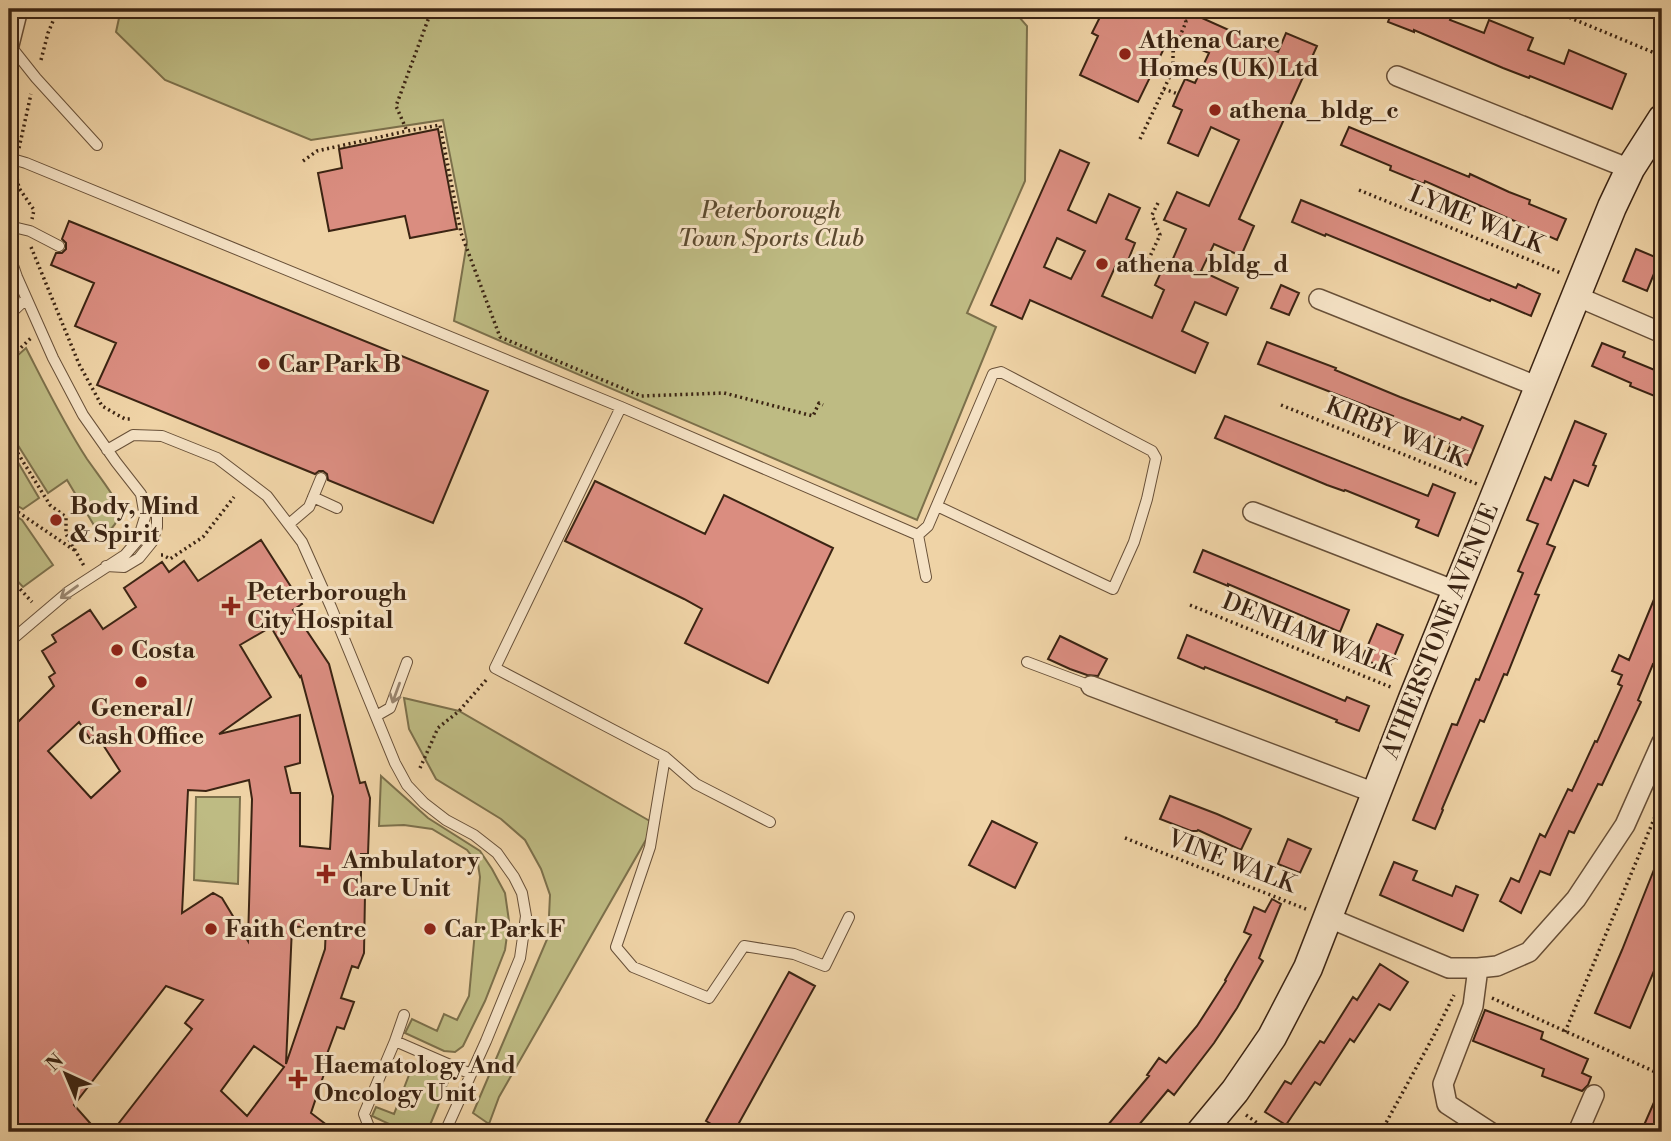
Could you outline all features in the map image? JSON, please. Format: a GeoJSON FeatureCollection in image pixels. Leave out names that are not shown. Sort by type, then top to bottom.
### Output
{"type":"FeatureCollection","features":[{"type":"Feature","properties":{"kind":"street"},"geometry":{"type":"LineString","coordinates":[[9,44],[18,9]]}},
{"type":"Feature","properties":{"kind":"street"},"geometry":{"type":"LineString","coordinates":[[1397,76],[1630,169]]}},
{"type":"Feature","properties":{"kind":"street","name":"ATHERSTONE AVENUE"},"geometry":{"type":"LineString","coordinates":[[1201,1132],[1235,1091],[1272,1037],[1308,968],[1375,793],[1612,207],[1630,169],[1662,120]]}},
{"type":"Feature","properties":{"kind":"street"},"geometry":{"type":"LineString","coordinates":[[1579,289],[1662,333]]}},
{"type":"Feature","properties":{"kind":"street"},"geometry":{"type":"LineString","coordinates":[[1319,299],[1539,387]]}},
{"type":"Feature","properties":{"kind":"street"},"geometry":{"type":"LineString","coordinates":[[1253,512],[1456,591]]}},
{"type":"Feature","properties":{"kind":"street"},"geometry":{"type":"LineString","coordinates":[[1091,687],[1375,793]]}},
{"type":"Feature","properties":{"kind":"street"},"geometry":{"type":"LineString","coordinates":[[1327,917],[1449,968],[1497,966],[1529,952],[1576,899],[1625,825],[1662,742]]}},
{"type":"Feature","properties":{"kind":"street"},"geometry":{"type":"LineString","coordinates":[[1478,968],[1466,988],[1473,1006],[1443,1084],[1447,1104],[1490,1132]]}},
{"type":"Feature","properties":{"kind":"street"},"geometry":{"type":"LineString","coordinates":[[1578,1132],[1594,1095]]}},
{"type":"Feature","properties":{"kind":"lane"},"geometry":{"type":"LineString","coordinates":[[9,44],[97,145]]}},
{"type":"Feature","properties":{"kind":"lane"},"geometry":{"type":"LineString","coordinates":[[9,158],[621,407],[918,535]]}},
{"type":"Feature","properties":{"kind":"lane"},"geometry":{"type":"LineString","coordinates":[[9,226],[30,231],[59,246]]}},
{"type":"Feature","properties":{"kind":"lane"},"geometry":{"type":"LineString","coordinates":[[9,254],[53,358],[77,404],[107,450],[141,494],[145,517],[138,540],[125,555],[68,592],[9,641]]}},
{"type":"Feature","properties":{"kind":"lane"},"geometry":{"type":"LineString","coordinates":[[9,315],[26,299]]}},
{"type":"Feature","properties":{"kind":"lane"},"geometry":{"type":"LineString","coordinates":[[918,535],[928,526],[993,374],[1001,372],[1152,452],[1156,458],[1134,542],[1113,589],[937,506]]}},
{"type":"Feature","properties":{"kind":"lane"},"geometry":{"type":"LineString","coordinates":[[621,407],[495,668],[665,757],[696,784],[770,822]]}},
{"type":"Feature","properties":{"kind":"lane"},"geometry":{"type":"LineString","coordinates":[[107,450],[133,435],[162,436],[217,458],[268,496],[302,541],[395,763],[407,785],[446,820],[474,835],[497,853],[514,877],[522,894],[526,916],[520,958],[445,1132]]}},
{"type":"Feature","properties":{"kind":"lane"},"geometry":{"type":"LineString","coordinates":[[289,524],[309,507],[321,478]]}},
{"type":"Feature","properties":{"kind":"lane"},"geometry":{"type":"LineString","coordinates":[[313,498],[337,508]]}},
{"type":"Feature","properties":{"kind":"lane"},"geometry":{"type":"LineString","coordinates":[[918,535],[926,577]]}},
{"type":"Feature","properties":{"kind":"lane"},"geometry":{"type":"LineString","coordinates":[[376,716],[390,708],[407,662]]}},
{"type":"Feature","properties":{"kind":"lane"},"geometry":{"type":"LineString","coordinates":[[1027,662],[1091,687]]}},
{"type":"Feature","properties":{"kind":"lane"},"geometry":{"type":"LineString","coordinates":[[665,757],[650,847],[616,947],[633,967],[709,998],[744,946],[794,954],[825,966],[849,917]]}},
{"type":"Feature","properties":{"kind":"lane"},"geometry":{"type":"LineString","coordinates":[[382,1132],[369,1127],[364,1114],[404,1015]]}},
{"type":"Feature","properties":{"kind":"lane"},"geometry":{"type":"LineString","coordinates":[[394,1041],[471,1074]]}},
{"type":"Feature","properties":{"kind":"path"},"geometry":{"type":"LineString","coordinates":[[39,64],[58,9]]}},
{"type":"Feature","properties":{"kind":"path"},"geometry":{"type":"LineString","coordinates":[[407,131],[396,106],[432,9]]}},
{"type":"Feature","properties":{"kind":"path"},"geometry":{"type":"LineString","coordinates":[[1140,139],[1173,69],[1173,51],[1186,22],[1182,10],[1178,9]]}},
{"type":"Feature","properties":{"kind":"path"},"geometry":{"type":"LineString","coordinates":[[1185,18],[1208,9]]}},
{"type":"Feature","properties":{"kind":"path"},"geometry":{"type":"LineString","coordinates":[[1549,9],[1662,56]]}},
{"type":"Feature","properties":{"kind":"path"},"geometry":{"type":"LineString","coordinates":[[1164,89],[1178,94]]}},
{"type":"Feature","properties":{"kind":"path"},"geometry":{"type":"LineString","coordinates":[[19,146],[32,90]]}},
{"type":"Feature","properties":{"kind":"path"},"geometry":{"type":"LineString","coordinates":[[303,162],[317,151],[440,125],[461,233],[500,337],[641,396],[724,394],[813,416],[819,403],[823,405]]}},
{"type":"Feature","properties":{"kind":"path"},"geometry":{"type":"LineString","coordinates":[[15,176],[19,188],[34,210],[32,222]]}},
{"type":"Feature","properties":{"kind":"path","name":"LYME WALK"},"geometry":{"type":"LineString","coordinates":[[1359,190],[1579,289]]}},
{"type":"Feature","properties":{"kind":"path"},"geometry":{"type":"LineString","coordinates":[[1146,265],[1160,235],[1152,215],[1160,201]]}},
{"type":"Feature","properties":{"kind":"path"},"geometry":{"type":"LineString","coordinates":[[29,242],[79,364],[102,406],[125,419],[136,419]]}},
{"type":"Feature","properties":{"kind":"path"},"geometry":{"type":"LineString","coordinates":[[1129,258],[1161,272]]}},
{"type":"Feature","properties":{"kind":"path"},"geometry":{"type":"LineString","coordinates":[[9,359],[32,337]]}},
{"type":"Feature","properties":{"kind":"path","name":"KIRBY WALK"},"geometry":{"type":"LineString","coordinates":[[1281,405],[1497,492]]}},
{"type":"Feature","properties":{"kind":"path"},"geometry":{"type":"LineString","coordinates":[[9,439],[50,505],[66,517],[66,534],[91,577]]}},
{"type":"Feature","properties":{"kind":"path"},"geometry":{"type":"LineString","coordinates":[[155,556],[163,555],[170,559],[203,537],[234,497]]}},
{"type":"Feature","properties":{"kind":"path"},"geometry":{"type":"LineString","coordinates":[[9,506],[75,551]]}},
{"type":"Feature","properties":{"kind":"path"},"geometry":{"type":"LineString","coordinates":[[9,577],[32,602]]}},
{"type":"Feature","properties":{"kind":"path","name":"DENHAM WALK"},"geometry":{"type":"LineString","coordinates":[[1190,605],[1414,696]]}},
{"type":"Feature","properties":{"kind":"path"},"geometry":{"type":"LineString","coordinates":[[420,768],[438,728],[459,711],[495,668]]}},
{"type":"Feature","properties":{"kind":"path"},"geometry":{"type":"LineString","coordinates":[[163,726],[178,749]]}},
{"type":"Feature","properties":{"kind":"path"},"geometry":{"type":"LineString","coordinates":[[1565,1032],[1662,800]]}},
{"type":"Feature","properties":{"kind":"path","name":"VINE WALK"},"geometry":{"type":"LineString","coordinates":[[1125,838],[1327,917]]}},
{"type":"Feature","properties":{"kind":"path"},"geometry":{"type":"LineString","coordinates":[[1381,1132],[1433,1037],[1466,988],[1662,1075]]}},
{"type":"Feature","properties":{"kind":"path"},"geometry":{"type":"LineString","coordinates":[[1236,1108],[1270,1132]]}},
{"type":"Feature","properties":{"kind":"green space","name":"Peterborough Town Sports Club"},"geometry":{"type":"Polygon","coordinates":[[[121,9],[1012,9],[1027,26],[1025,181],[967,313],[996,327],[917,520],[454,321],[467,242],[443,120],[311,140],[165,80],[116,32],[121,9]]]}},
{"type":"Feature","properties":{"kind":"green space"},"geometry":{"type":"Polygon","coordinates":[[[26,348],[70,432],[121,509],[114,525],[101,537],[67,480],[48,493],[9,431],[9,363],[26,348]]]}},
{"type":"Feature","properties":{"kind":"green space"},"geometry":{"type":"Polygon","coordinates":[[[9,447],[39,498],[23,509],[9,501],[9,447]]]}},
{"type":"Feature","properties":{"kind":"green space"},"geometry":{"type":"Polygon","coordinates":[[[9,512],[22,520],[53,565],[23,587],[9,572],[9,512]]]}},
{"type":"Feature","properties":{"kind":"green space"},"geometry":{"type":"Polygon","coordinates":[[[404,698],[459,711],[655,824],[499,1097],[489,1124],[473,1113],[548,937],[550,895],[541,869],[525,840],[501,819],[436,779],[409,729],[404,698]]]}},
{"type":"Feature","properties":{"kind":"green space"},"geometry":{"type":"Polygon","coordinates":[[[381,776],[428,818],[480,851],[505,893],[509,921],[505,950],[485,1001],[463,1046],[455,1052],[444,1051],[405,1033],[412,1019],[437,1031],[444,1014],[457,1020],[469,996],[480,877],[478,864],[467,850],[432,829],[404,825],[379,826],[381,776]]]}},
{"type":"Feature","properties":{"kind":"green space"},"geometry":{"type":"Polygon","coordinates":[[[196,797],[240,797],[238,884],[194,880],[196,797]]]}},
{"type":"Feature","properties":{"kind":"green space"},"geometry":{"type":"Polygon","coordinates":[[[414,1062],[450,1077],[430,1125],[416,1131],[401,1129],[372,1116],[376,1107],[394,1114],[414,1062]]]}},
{"type":"Feature","properties":{"kind":"building"},"geometry":{"type":"Polygon","coordinates":[[[1104,9],[1114,9],[1130,17],[1134,9],[1196,9],[1193,14],[1278,52],[1286,33],[1317,46],[1239,219],[1254,226],[1241,256],[1214,244],[1201,271],[1238,288],[1226,315],[1195,302],[1182,331],[1208,343],[1195,373],[1030,300],[1022,319],[991,305],[1060,150],[1089,163],[1068,210],[1096,223],[1109,194],[1140,208],[1126,239],[1135,243],[1129,258],[1123,271],[1115,267],[1102,296],[1152,318],[1164,290],[1155,285],[1167,259],[1172,261],[1186,229],[1164,220],[1177,192],[1209,206],[1239,140],[1211,127],[1198,156],[1168,143],[1182,110],[1173,106],[1178,94],[1185,79],[1195,83],[1209,53],[1170,36],[1138,102],[1080,75],[1098,36],[1092,33],[1104,9]],[[1057,238],[1044,267],[1071,279],[1085,251],[1057,238]]]}},
{"type":"Feature","properties":{"kind":"building"},"geometry":{"type":"Polygon","coordinates":[[[1393,9],[1455,9],[1450,20],[1484,33],[1489,20],[1533,38],[1528,50],[1564,64],[1569,50],[1626,74],[1612,109],[1388,22],[1393,9]]]}},
{"type":"Feature","properties":{"kind":"building"},"geometry":{"type":"Polygon","coordinates":[[[1349,127],[1469,177],[1470,174],[1530,200],[1529,204],[1566,219],[1557,240],[1425,181],[1424,184],[1390,170],[1391,166],[1341,145],[1349,127]]]}},
{"type":"Feature","properties":{"kind":"building"},"geometry":{"type":"Polygon","coordinates":[[[438,129],[457,229],[410,238],[405,216],[329,231],[318,173],[342,168],[339,149],[438,129]]]}},
{"type":"Feature","properties":{"kind":"building"},"geometry":{"type":"Polygon","coordinates":[[[1301,200],[1516,288],[1518,284],[1540,294],[1531,316],[1292,222],[1301,200]]]}},
{"type":"Feature","properties":{"kind":"building","name":"Car Park B"},"geometry":{"type":"Polygon","coordinates":[[[69,221],[488,391],[433,523],[328,480],[323,471],[315,474],[97,385],[116,343],[75,326],[94,283],[51,265],[56,253],[62,253],[66,249],[66,243],[62,239],[69,221]]]}},
{"type":"Feature","properties":{"kind":"building"},"geometry":{"type":"Polygon","coordinates":[[[1636,249],[1660,259],[1647,291],[1623,281],[1636,249]]]}},
{"type":"Feature","properties":{"kind":"building"},"geometry":{"type":"Polygon","coordinates":[[[1281,285],[1299,293],[1289,315],[1271,308],[1281,285]]]}},
{"type":"Feature","properties":{"kind":"building"},"geometry":{"type":"Polygon","coordinates":[[[1267,342],[1336,368],[1335,370],[1400,397],[1483,426],[1467,465],[1446,456],[1451,444],[1391,420],[1393,416],[1258,364],[1267,342]]]}},
{"type":"Feature","properties":{"kind":"building"},"geometry":{"type":"Polygon","coordinates":[[[1602,343],[1625,352],[1623,357],[1662,373],[1662,399],[1592,366],[1602,343]]]}},
{"type":"Feature","properties":{"kind":"building"},"geometry":{"type":"Polygon","coordinates":[[[1225,416],[1428,496],[1433,484],[1455,493],[1438,536],[1416,527],[1419,520],[1215,438],[1225,416]]]}},
{"type":"Feature","properties":{"kind":"building"},"geometry":{"type":"Polygon","coordinates":[[[1575,421],[1606,434],[1593,465],[1596,466],[1588,486],[1574,480],[1547,544],[1555,547],[1535,594],[1539,595],[1507,675],[1504,674],[1484,722],[1480,720],[1435,829],[1413,820],[1452,724],[1457,725],[1476,679],[1479,680],[1523,573],[1518,571],[1538,524],[1527,520],[1545,477],[1551,480],[1575,421]]]}},
{"type":"Feature","properties":{"kind":"building"},"geometry":{"type":"Polygon","coordinates":[[[595,481],[705,534],[724,495],[833,548],[768,683],[685,643],[702,609],[565,541],[595,481]]]}},
{"type":"Feature","properties":{"kind":"building","name":"Peterborough City Hospital"},"geometry":{"type":"Polygon","coordinates":[[[261,540],[302,604],[293,610],[329,664],[360,783],[365,782],[370,798],[368,854],[361,854],[360,894],[365,894],[364,953],[358,968],[352,966],[341,998],[354,1002],[344,1029],[337,1027],[320,1073],[324,1074],[311,1113],[336,1132],[112,1132],[192,1029],[185,1023],[203,1000],[166,986],[74,1105],[98,1132],[9,1132],[9,731],[54,686],[49,677],[55,673],[42,651],[56,642],[52,635],[90,610],[103,629],[136,607],[124,588],[162,562],[169,572],[184,561],[198,581],[261,540]],[[271,627],[240,645],[271,697],[219,734],[300,715],[300,763],[285,767],[291,793],[300,793],[300,846],[330,849],[333,796],[301,676],[271,627]],[[79,722],[48,751],[91,798],[120,771],[96,734],[90,739],[79,722]],[[249,780],[206,791],[188,790],[182,913],[213,893],[222,898],[248,941],[252,799],[249,780]],[[326,926],[292,927],[286,1064],[325,949],[326,926]],[[254,1046],[221,1091],[247,1116],[284,1067],[254,1046]]]}},
{"type":"Feature","properties":{"kind":"building"},"geometry":{"type":"Polygon","coordinates":[[[1203,550],[1349,610],[1340,632],[1194,572],[1203,550]]]}},
{"type":"Feature","properties":{"kind":"building"},"geometry":{"type":"Polygon","coordinates":[[[1662,580],[1662,650],[1638,700],[1641,702],[1602,785],[1598,784],[1574,833],[1569,831],[1550,875],[1540,871],[1521,913],[1500,901],[1511,878],[1519,882],[1540,834],[1545,837],[1568,789],[1572,791],[1595,741],[1597,742],[1622,686],[1618,684],[1622,675],[1612,671],[1619,655],[1629,660],[1662,580]]]}},
{"type":"Feature","properties":{"kind":"building"},"geometry":{"type":"Polygon","coordinates":[[[1377,624],[1403,635],[1389,669],[1362,659],[1377,624]]]}},
{"type":"Feature","properties":{"kind":"building"},"geometry":{"type":"Polygon","coordinates":[[[1187,635],[1345,701],[1347,697],[1369,706],[1359,731],[1258,688],[1178,658],[1187,635]]]}},
{"type":"Feature","properties":{"kind":"building"},"geometry":{"type":"Polygon","coordinates":[[[1060,636],[1107,659],[1098,676],[1087,675],[1048,659],[1060,636]]]}},
{"type":"Feature","properties":{"kind":"building"},"geometry":{"type":"Polygon","coordinates":[[[1170,796],[1251,829],[1241,850],[1198,830],[1191,831],[1160,819],[1170,796]]]}},
{"type":"Feature","properties":{"kind":"building"},"geometry":{"type":"Polygon","coordinates":[[[992,821],[1037,843],[1015,888],[969,865],[992,821]]]}},
{"type":"Feature","properties":{"kind":"building"},"geometry":{"type":"Polygon","coordinates":[[[1288,839],[1311,849],[1300,873],[1278,864],[1288,839]]]}},
{"type":"Feature","properties":{"kind":"building"},"geometry":{"type":"Polygon","coordinates":[[[1661,852],[1662,952],[1630,1028],[1595,1013],[1661,852]]]}},
{"type":"Feature","properties":{"kind":"building"},"geometry":{"type":"Polygon","coordinates":[[[1394,862],[1417,871],[1413,880],[1452,896],[1456,886],[1478,895],[1463,931],[1380,895],[1394,862]]]}},
{"type":"Feature","properties":{"kind":"building"},"geometry":{"type":"Polygon","coordinates":[[[1272,899],[1281,904],[1259,958],[1263,961],[1214,1043],[1174,1095],[1168,1090],[1133,1132],[1102,1132],[1149,1076],[1147,1075],[1159,1058],[1166,1063],[1197,1026],[1251,935],[1244,932],[1254,907],[1265,912],[1272,899]]]}},
{"type":"Feature","properties":{"kind":"building"},"geometry":{"type":"Polygon","coordinates":[[[1380,964],[1408,982],[1390,1010],[1379,1004],[1354,1042],[1350,1039],[1320,1085],[1315,1082],[1286,1125],[1265,1112],[1285,1081],[1291,1084],[1320,1041],[1324,1043],[1353,997],[1357,1000],[1380,964]]]}},
{"type":"Feature","properties":{"kind":"building"},"geometry":{"type":"Polygon","coordinates":[[[789,972],[815,986],[734,1132],[725,1132],[706,1121],[789,972]]]}},
{"type":"Feature","properties":{"kind":"building"},"geometry":{"type":"Polygon","coordinates":[[[1485,1010],[1543,1032],[1541,1039],[1588,1059],[1582,1073],[1591,1077],[1588,1085],[1582,1091],[1542,1076],[1544,1069],[1473,1041],[1485,1010]]]}},
{"type":"Feature","properties":{"kind":"building"},"geometry":{"type":"Polygon","coordinates":[[[1662,1084],[1662,1132],[1641,1132],[1662,1084]]]}},
{"type":"Feature","properties":{"kind":"place","name":"Athena Care Homes (UK) Ltd"},"geometry":{"type":"Point","coordinates":[1125,54]}},
{"type":"Feature","properties":{"kind":"place","name":"athena_bldg_c"},"geometry":{"type":"Point","coordinates":[1215,110]}},
{"type":"Feature","properties":{"kind":"place","name":"athena_bldg_d"},"geometry":{"type":"Point","coordinates":[1102,264]}},
{"type":"Feature","properties":{"kind":"place","name":"Car Park B"},"geometry":{"type":"Point","coordinates":[264,364]}},
{"type":"Feature","properties":{"kind":"place","name":"Body, Mind & Spirit"},"geometry":{"type":"Point","coordinates":[56,520]}},
{"type":"Feature","properties":{"kind":"place","name":"Peterborough City Hospital"},"geometry":{"type":"Point","coordinates":[231,606]}},
{"type":"Feature","properties":{"kind":"place","name":"Costa"},"geometry":{"type":"Point","coordinates":[117,650]}},
{"type":"Feature","properties":{"kind":"place","name":"General / Cash Office"},"geometry":{"type":"Point","coordinates":[141,682]}},
{"type":"Feature","properties":{"kind":"place","name":"Ambulatory Care Unit"},"geometry":{"type":"Point","coordinates":[326,874]}},
{"type":"Feature","properties":{"kind":"place","name":"Faith Centre"},"geometry":{"type":"Point","coordinates":[211,929]}},
{"type":"Feature","properties":{"kind":"place","name":"Car Park F"},"geometry":{"type":"Point","coordinates":[430,929]}},
{"type":"Feature","properties":{"kind":"place","name":"Haematology And Oncology Unit"},"geometry":{"type":"Point","coordinates":[298,1079]}}]}
